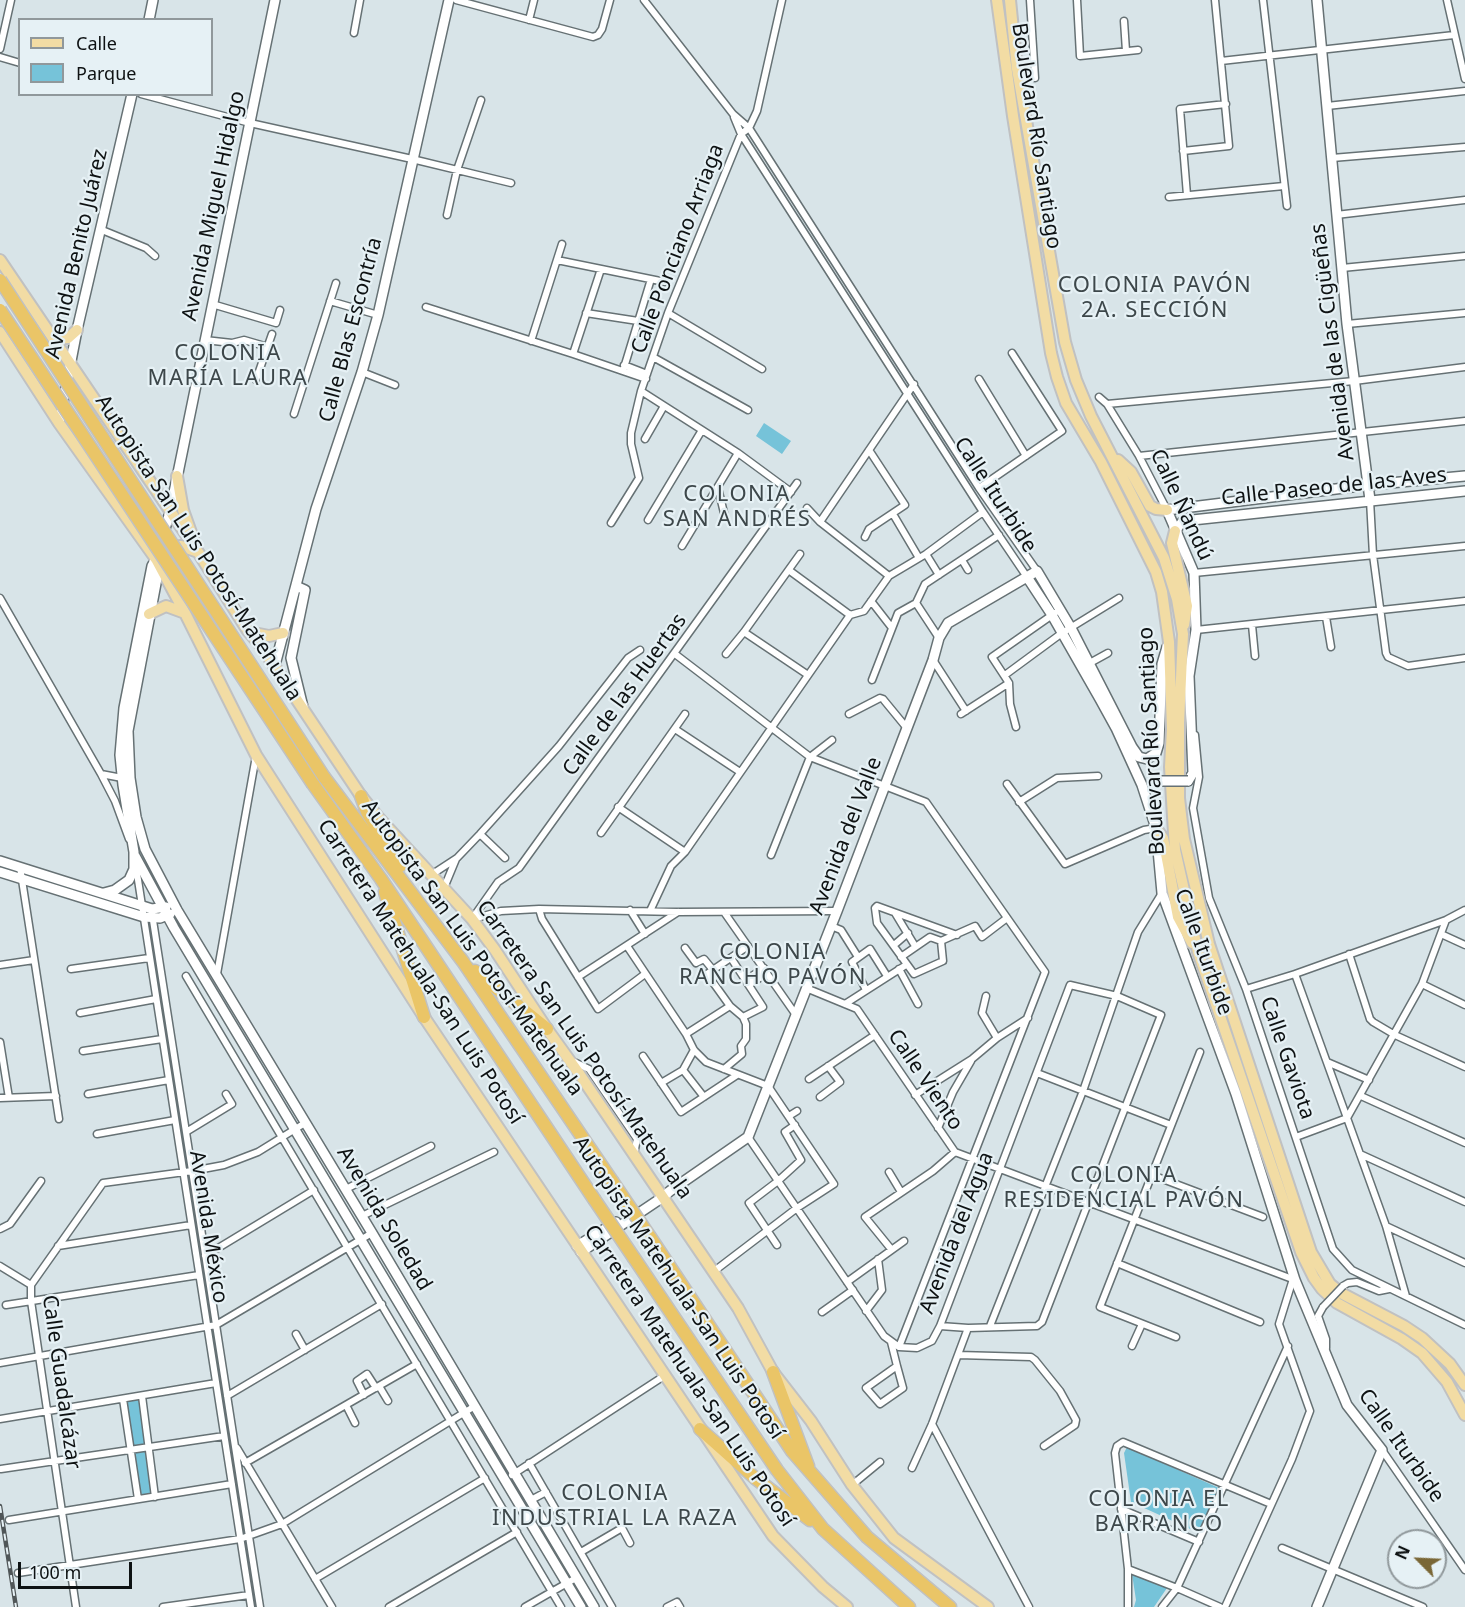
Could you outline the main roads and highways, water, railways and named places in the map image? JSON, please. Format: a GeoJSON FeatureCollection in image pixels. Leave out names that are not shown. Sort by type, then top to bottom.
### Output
{"type":"FeatureCollection","features":[{"type":"Feature","properties":{"kind":"highway","name":"Autopista San Luis Potosí-Matehuala"},"geometry":{"type":"LineString","coordinates":[[0,280],[324,777],[464,963],[792,1450],[867,1538],[950,1607]]}},
{"type":"Feature","properties":{"kind":"highway","name":"Autopista Matehuala-San Luis Potosí"},"geometry":{"type":"LineString","coordinates":[[0,310],[313,784],[381,879],[777,1470],[823,1529],[909,1607]]}},
{"type":"Feature","properties":{"kind":"highway"},"geometry":{"type":"LineString","coordinates":[[361,796],[367,812],[439,928]]}},
{"type":"Feature","properties":{"kind":"highway"},"geometry":{"type":"LineString","coordinates":[[381,879],[424,1017]]}},
{"type":"Feature","properties":{"kind":"highway"},"geometry":{"type":"LineString","coordinates":[[464,963],[547,1029]]}},
{"type":"Feature","properties":{"kind":"highway"},"geometry":{"type":"LineString","coordinates":[[773,1372],[810,1472]]}},
{"type":"Feature","properties":{"kind":"highway"},"geometry":{"type":"LineString","coordinates":[[700,1430],[755,1478],[823,1529]]}},
{"type":"Feature","properties":{"kind":"main road","name":"Boulevard Río Santiago"},"geometry":{"type":"LineString","coordinates":[[997,0],[1051,353],[1066,403],[1101,462],[1156,572],[1166,612],[1169,642],[1172,729],[1170,767],[1175,850],[1198,952],[1301,1252],[1314,1278],[1337,1303],[1402,1339],[1422,1353],[1447,1382],[1465,1415]]}},
{"type":"Feature","properties":{"kind":"main road","name":"Boulevard Río Santiago"},"geometry":{"type":"LineString","coordinates":[[1010,0],[1017,69],[1065,342],[1090,416],[1113,456],[1164,558],[1177,599],[1183,634],[1179,798],[1184,839],[1209,944],[1311,1252],[1330,1284],[1341,1293],[1422,1338],[1450,1364],[1465,1385]]}},
{"type":"Feature","properties":{"kind":"main road","name":"Carretera San Luis Potosí-Matehuala"},"geometry":{"type":"LineString","coordinates":[[0,260],[361,796],[472,919],[634,1155],[665,1194],[738,1308],[773,1372],[811,1421],[852,1485],[894,1538],[988,1607]]}},
{"type":"Feature","properties":{"kind":"main road"},"geometry":{"type":"LineString","coordinates":[[16,357],[28,357],[37,352],[50,334],[68,338],[77,330]]}},
{"type":"Feature","properties":{"kind":"main road","name":"Carretera Matehuala-San Luis Potosí"},"geometry":{"type":"LineString","coordinates":[[0,332],[59,423],[156,560],[177,597],[256,755],[424,1017],[773,1536],[846,1607]]}},
{"type":"Feature","properties":{"kind":"main road"},"geometry":{"type":"LineString","coordinates":[[70,438],[70,416],[74,408],[87,402],[97,404]]}},
{"type":"Feature","properties":{"kind":"main road"},"geometry":{"type":"LineString","coordinates":[[1101,462],[1113,456],[1131,472],[1150,506],[1167,510]]}},
{"type":"Feature","properties":{"kind":"main road"},"geometry":{"type":"LineString","coordinates":[[177,476],[183,510],[198,552]]}},
{"type":"Feature","properties":{"kind":"main road"},"geometry":{"type":"LineString","coordinates":[[126,518],[134,519],[150,508],[154,489]]}},
{"type":"Feature","properties":{"kind":"main road"},"geometry":{"type":"LineString","coordinates":[[1175,531],[1173,543],[1187,606],[1183,634]]}},
{"type":"Feature","properties":{"kind":"main road"},"geometry":{"type":"LineString","coordinates":[[146,544],[154,547],[161,544]]}},
{"type":"Feature","properties":{"kind":"main road"},"geometry":{"type":"LineString","coordinates":[[156,560],[171,547],[181,546],[198,552]]}},
{"type":"Feature","properties":{"kind":"main road"},"geometry":{"type":"LineString","coordinates":[[177,597],[180,575],[185,568],[198,566],[214,590],[236,613]]}},
{"type":"Feature","properties":{"kind":"main road"},"geometry":{"type":"LineString","coordinates":[[149,614],[166,606],[185,613]]}},
{"type":"Feature","properties":{"kind":"main road"},"geometry":{"type":"LineString","coordinates":[[248,631],[269,636],[283,633]]}},
{"type":"Feature","properties":{"kind":"main road"},"geometry":{"type":"LineString","coordinates":[[1156,828],[1163,838],[1178,917],[1198,952]]}},
{"type":"Feature","properties":{"kind":"railway"},"geometry":{"type":"LineString","coordinates":[[0,1506],[16,1607]]}},
{"type":"Feature","properties":{"kind":"district","name":"COLONIA PAVÓN 2A. SECCIÓN"},"geometry":{"type":"Point","coordinates":[1155,298]}},
{"type":"Feature","properties":{"kind":"district","name":"COLONIA MARÍA LAURA"},"geometry":{"type":"Point","coordinates":[228,366]}},
{"type":"Feature","properties":{"kind":"district","name":"COLONIA SAN ANDRÉS"},"geometry":{"type":"Point","coordinates":[737,508]}},
{"type":"Feature","properties":{"kind":"district","name":"COLONIA RANCHO PAVÓN"},"geometry":{"type":"Point","coordinates":[773,966]}},
{"type":"Feature","properties":{"kind":"district","name":"COLONIA RESIDENCIAL PAVÓN"},"geometry":{"type":"Point","coordinates":[1124,1188]}},
{"type":"Feature","properties":{"kind":"district","name":"COLONIA INDUSTRIAL LA RAZA"},"geometry":{"type":"Point","coordinates":[615,1506]}},
{"type":"Feature","properties":{"kind":"district","name":"COLONIA EL BARRANCO"},"geometry":{"type":"Point","coordinates":[1159,1512]}}]}
